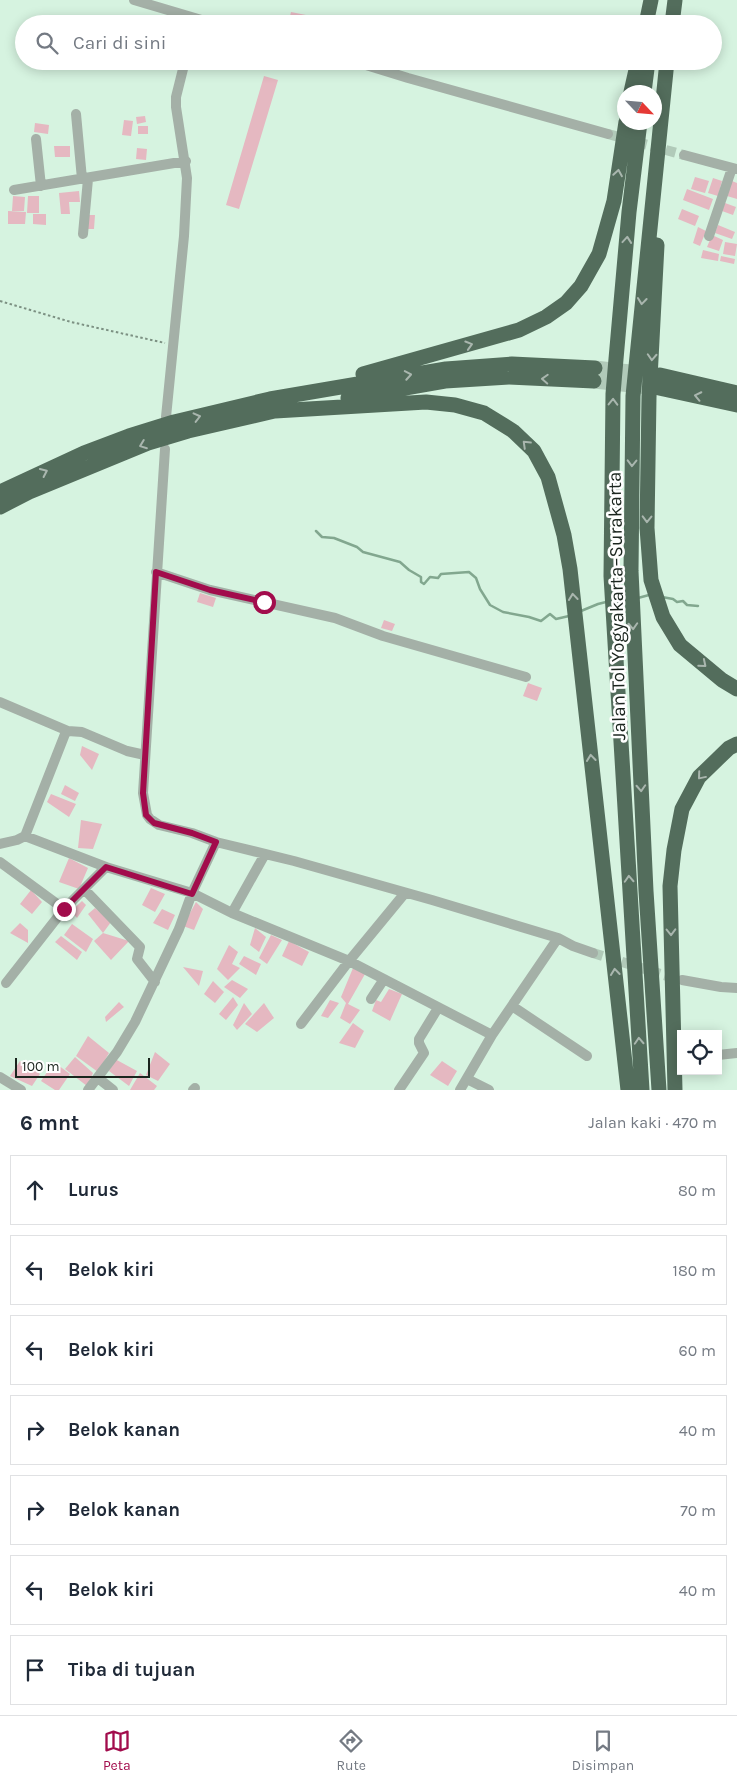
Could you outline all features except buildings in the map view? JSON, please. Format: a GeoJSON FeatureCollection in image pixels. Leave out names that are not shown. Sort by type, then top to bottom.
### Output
{"type":"FeatureCollection","features":[{"type":"Feature","properties":{"kind":"highway"},"geometry":{"type":"LineString","coordinates":[[648,15],[651,0]]}},
{"type":"Feature","properties":{"kind":"highway"},"geometry":{"type":"LineString","coordinates":[[653,15],[655,0]]}},
{"type":"Feature","properties":{"kind":"highway"},"geometry":{"type":"LineString","coordinates":[[674,15],[676,0]]}},
{"type":"Feature","properties":{"kind":"highway"},"geometry":{"type":"LineString","coordinates":[[633,85],[636,70]]}},
{"type":"Feature","properties":{"kind":"highway"},"geometry":{"type":"LineString","coordinates":[[645,85],[647,70]]}},
{"type":"Feature","properties":{"kind":"highway","name":"Jalan Tol Yogyakarta–Surakarta"},"geometry":{"type":"LineString","coordinates":[[659,1090],[646,890],[631,571],[633,396],[666,70]]}},
{"type":"Feature","properties":{"kind":"highway"},"geometry":{"type":"LineString","coordinates":[[663,99],[649,397],[647,528],[651,580],[663,617],[680,645],[722,680],[737,688]]}},
{"type":"Feature","properties":{"kind":"highway"},"geometry":{"type":"LineString","coordinates":[[0,507],[29,492],[148,443],[519,330],[546,317],[566,303],[581,286],[599,254],[614,201],[625,130]]}},
{"type":"Feature","properties":{"kind":"highway","name":"Jalan Tol Yogyakarta–Surakarta"},"geometry":{"type":"LineString","coordinates":[[639,130],[613,394],[611,576],[642,1090]]}},
{"type":"Feature","properties":{"kind":"highway"},"geometry":{"type":"LineString","coordinates":[[0,492],[84,454],[129,436],[174,422],[272,405],[445,381],[594,375]]}},
{"type":"Feature","properties":{"kind":"highway"},"geometry":{"type":"LineString","coordinates":[[737,393],[660,382],[737,405]]}},
{"type":"Feature","properties":{"kind":"highway"},"geometry":{"type":"LineString","coordinates":[[272,405],[426,402],[455,405],[484,413],[513,431],[534,452],[548,478],[564,535],[570,569],[628,1090]]}},
{"type":"Feature","properties":{"kind":"highway"},"geometry":{"type":"LineString","coordinates":[[675,1090],[670,886],[674,850],[682,809],[698,777],[729,748],[737,744]]}},
{"type":"Feature","properties":{"kind":"street"},"geometry":{"type":"LineString","coordinates":[[134,0],[146,2],[179,15]]}},
{"type":"Feature","properties":{"kind":"street"},"geometry":{"type":"LineString","coordinates":[[166,417],[186,204],[186,161],[176,107],[176,97],[183,70]]}},
{"type":"Feature","properties":{"kind":"street"},"geometry":{"type":"LineString","coordinates":[[382,70],[608,134]]}},
{"type":"Feature","properties":{"kind":"street"},"geometry":{"type":"LineString","coordinates":[[76,114],[85,179],[83,234]]}},
{"type":"Feature","properties":{"kind":"street"},"geometry":{"type":"LineString","coordinates":[[36,139],[41,186]]}},
{"type":"Feature","properties":{"kind":"street"},"geometry":{"type":"LineString","coordinates":[[684,155],[734,169],[710,236]]}},
{"type":"Feature","properties":{"kind":"street"},"geometry":{"type":"LineString","coordinates":[[14,190],[186,161]]}},
{"type":"Feature","properties":{"kind":"street"},"geometry":{"type":"LineString","coordinates":[[165,449],[145,755],[143,803],[146,815],[159,825],[406,893],[558,938],[593,953]]}},
{"type":"Feature","properties":{"kind":"street"},"geometry":{"type":"LineString","coordinates":[[156,572],[210,590],[318,613],[391,638],[526,677]]}},
{"type":"Feature","properties":{"kind":"street"},"geometry":{"type":"LineString","coordinates":[[0,702],[68,731],[82,732],[127,751],[145,755]]}},
{"type":"Feature","properties":{"kind":"street"},"geometry":{"type":"LineString","coordinates":[[0,844],[25,836],[65,734],[68,731]]}},
{"type":"Feature","properties":{"kind":"street"},"geometry":{"type":"LineString","coordinates":[[25,836],[106,867],[192,894],[232,913],[349,961],[492,1035]]}},
{"type":"Feature","properties":{"kind":"street"},"geometry":{"type":"LineString","coordinates":[[88,1090],[135,1022],[179,930],[192,894],[216,842]]}},
{"type":"Feature","properties":{"kind":"street"},"geometry":{"type":"LineString","coordinates":[[232,913],[265,854]]}},
{"type":"Feature","properties":{"kind":"street"},"geometry":{"type":"LineString","coordinates":[[0,862],[64,909]]}},
{"type":"Feature","properties":{"kind":"street"},"geometry":{"type":"LineString","coordinates":[[6,983],[64,909],[106,867]]}},
{"type":"Feature","properties":{"kind":"street"},"geometry":{"type":"LineString","coordinates":[[84,889],[140,947],[137,960],[155,982]]}},
{"type":"Feature","properties":{"kind":"street"},"geometry":{"type":"LineString","coordinates":[[301,1024],[349,961],[406,893]]}},
{"type":"Feature","properties":{"kind":"street"},"geometry":{"type":"LineString","coordinates":[[460,1090],[492,1035],[558,938]]}},
{"type":"Feature","properties":{"kind":"street"},"geometry":{"type":"LineString","coordinates":[[371,999],[384,979]]}},
{"type":"Feature","properties":{"kind":"street"},"geometry":{"type":"LineString","coordinates":[[682,980],[737,988]]}},
{"type":"Feature","properties":{"kind":"street"},"geometry":{"type":"LineString","coordinates":[[512,1006],[586,1056]]}},
{"type":"Feature","properties":{"kind":"street"},"geometry":{"type":"LineString","coordinates":[[399,1090],[424,1053],[419,1041],[438,1008]]}},
{"type":"Feature","properties":{"kind":"street"},"geometry":{"type":"LineString","coordinates":[[722,1055],[737,1053]]}},
{"type":"Feature","properties":{"kind":"street"},"geometry":{"type":"LineString","coordinates":[[98,1078],[113,1090]]}},
{"type":"Feature","properties":{"kind":"street"},"geometry":{"type":"LineString","coordinates":[[467,1079],[489,1090]]}},
{"type":"Feature","properties":{"kind":"street"},"geometry":{"type":"LineString","coordinates":[[1,1080],[20,1090]]}},
{"type":"Feature","properties":{"kind":"path"},"geometry":{"type":"LineString","coordinates":[[0,301],[71,322],[174,345]]}},
{"type":"Feature","properties":{"kind":"waterway"},"geometry":{"type":"LineString","coordinates":[[316,531],[322,537],[334,538],[357,547],[363,552],[400,562],[421,577],[421,582],[424,584],[430,577],[438,578],[441,574],[469,572],[476,578],[480,589],[490,605],[503,612],[541,621],[550,614],[556,619],[569,616]]}},
{"type":"Feature","properties":{"kind":"waterway"},"geometry":{"type":"LineString","coordinates":[[638,598],[649,595]]}},
{"type":"Feature","properties":{"kind":"waterway"},"geometry":{"type":"LineString","coordinates":[[662,597],[673,599],[677,602],[683,601],[687,605],[698,606]]}},
{"type":"Feature","properties":{"kind":"waterway"},"geometry":{"type":"LineString","coordinates":[[581,611],[606,602]]}},
{"type":"Feature","properties":{"kind":"tunnel"},"geometry":{"type":"LineString","coordinates":[[608,134],[684,155]]}},
{"type":"Feature","properties":{"kind":"tunnel"},"geometry":{"type":"LineString","coordinates":[[595,368],[648,374]]}},
{"type":"Feature","properties":{"kind":"tunnel"},"geometry":{"type":"LineString","coordinates":[[594,381],[659,388]]}},
{"type":"Feature","properties":{"kind":"tunnel"},"geometry":{"type":"LineString","coordinates":[[593,953],[677,979]]}},
{"type":"Feature","properties":{"kind":"route"},"geometry":{"type":"LineString","coordinates":[[64,909],[106,867],[192,894],[216,842],[179,829],[154,823],[146,815],[143,803],[156,572],[210,590],[264,602]]}}]}
